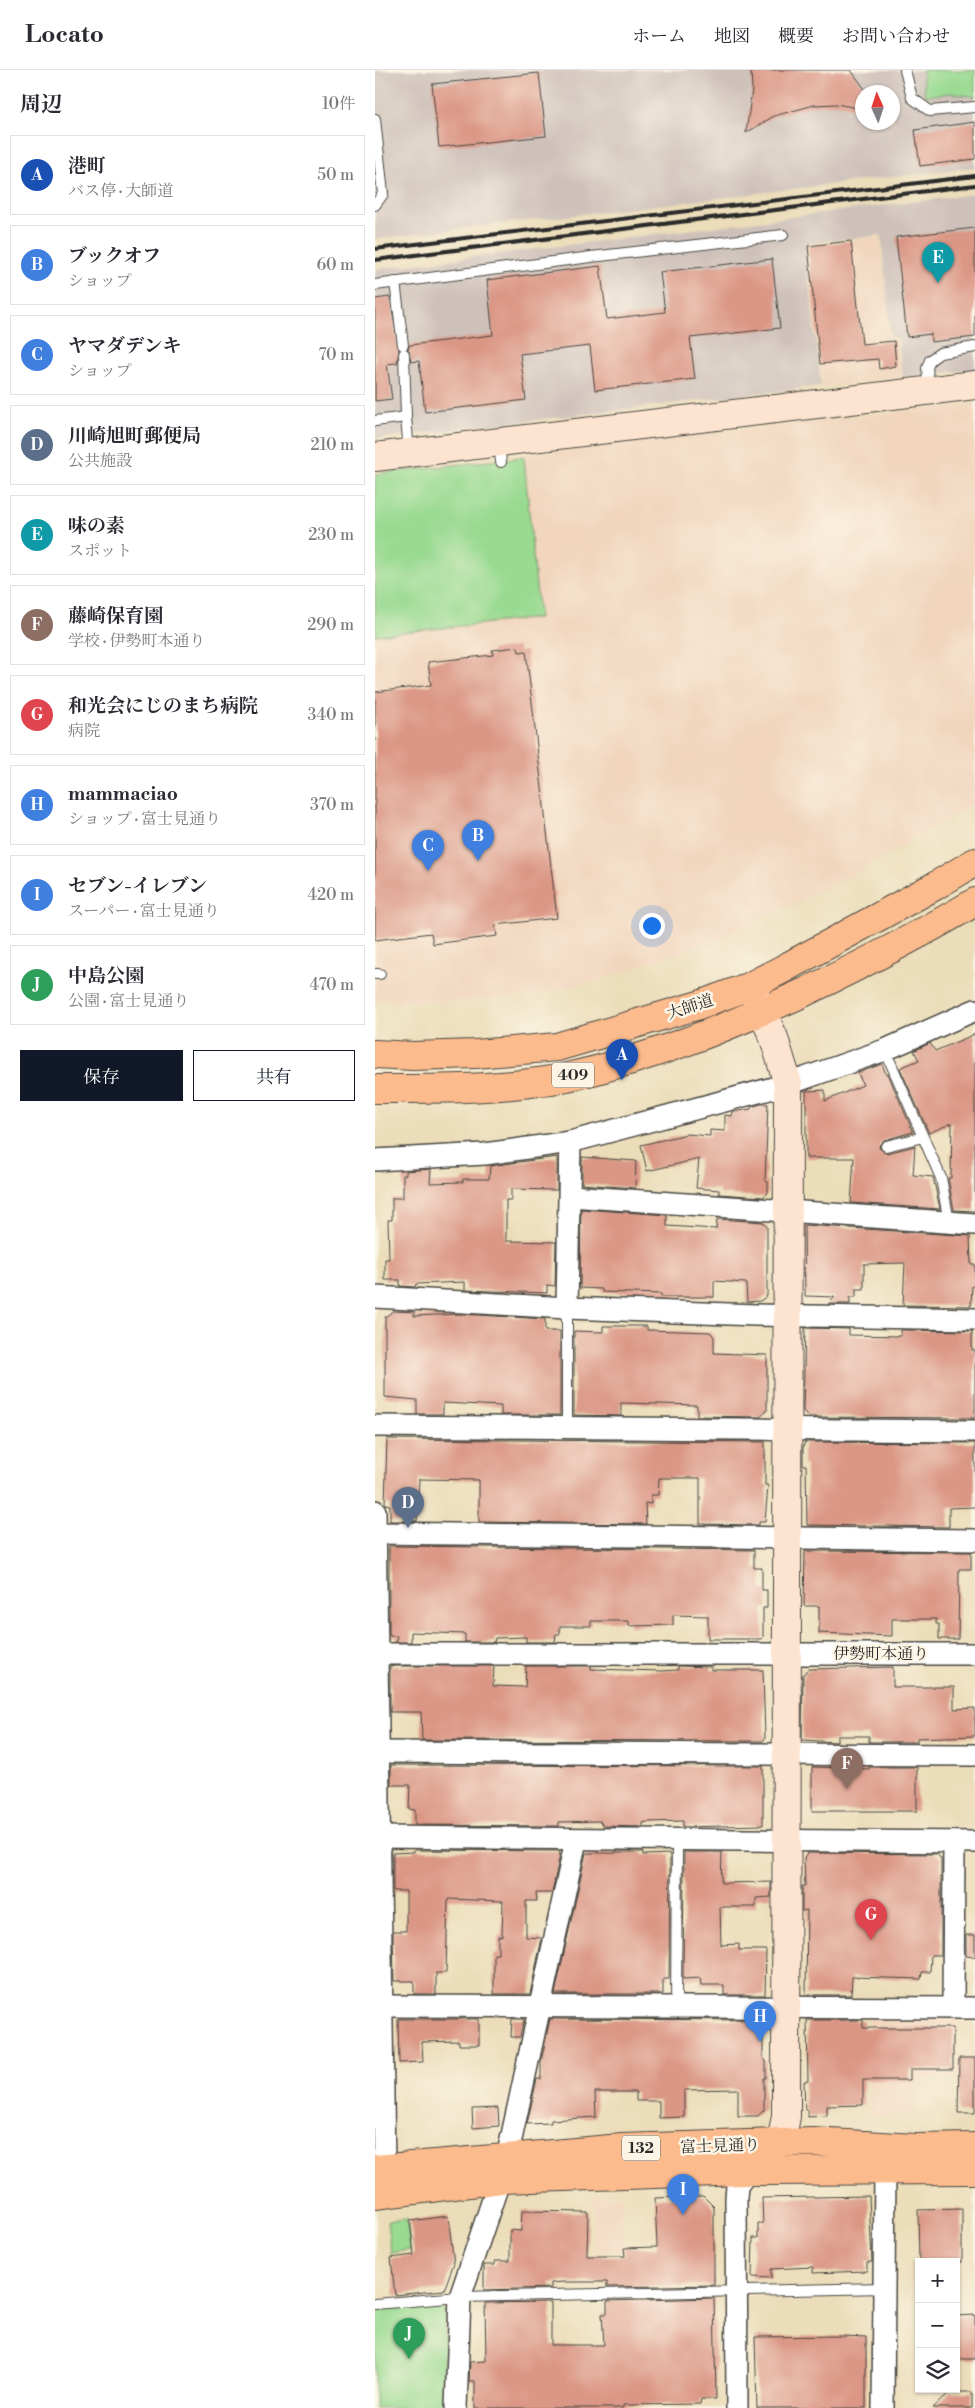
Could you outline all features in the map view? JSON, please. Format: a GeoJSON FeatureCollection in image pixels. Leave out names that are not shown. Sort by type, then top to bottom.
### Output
{"type":"FeatureCollection","features":[{"type":"Feature","properties":{"kind":"highway","name":"大師道"},"geometry":{"type":"LineString","coordinates":[[375,1054],[422,1056],[557,1047],[699,1005],[750,986],[935,886],[975,862]]}},
{"type":"Feature","properties":{"kind":"highway","name":"大師道"},"geometry":{"type":"LineString","coordinates":[[375,1088],[451,1088],[501,1085],[566,1077],[675,1047],[761,1013],[870,961],[975,902]]}},
{"type":"Feature","properties":{"kind":"highway","name":"富士見通り"},"geometry":{"type":"LineString","coordinates":[[375,2195],[504,2168],[622,2148],[813,2142],[916,2148],[975,2146]]}},
{"type":"Feature","properties":{"kind":"highway","name":"富士見通り"},"geometry":{"type":"LineString","coordinates":[[379,2169],[975,2170]]}},
{"type":"Feature","properties":{"kind":"street"},"geometry":{"type":"LineString","coordinates":[[375,457],[409,453],[500,452],[975,384]]}},
{"type":"Feature","properties":{"kind":"street"},"geometry":{"type":"LineString","coordinates":[[737,2408],[737,2186],[748,2171],[762,2160],[776,2144],[783,2133],[786,2116],[787,2008],[786,1430],[788,1084],[774,1038],[750,986]]}},
{"type":"Feature","properties":{"kind":"street"},"geometry":{"type":"LineString","coordinates":[[375,1160],[485,1154],[570,1142],[788,1084],[885,1050],[975,1010]]}},
{"type":"Feature","properties":{"kind":"street"},"geometry":{"type":"LineString","coordinates":[[567,1308],[570,1142]]}},
{"type":"Feature","properties":{"kind":"street"},"geometry":{"type":"LineString","coordinates":[[570,1196],[975,1224]]}},
{"type":"Feature","properties":{"kind":"street"},"geometry":{"type":"LineString","coordinates":[[375,1297],[567,1308],[787,1316],[975,1319]]}},
{"type":"Feature","properties":{"kind":"street"},"geometry":{"type":"LineString","coordinates":[[375,1426],[975,1430]]}},
{"type":"Feature","properties":{"kind":"street"},"geometry":{"type":"LineString","coordinates":[[375,1511],[379,2169]]}},
{"type":"Feature","properties":{"kind":"street"},"geometry":{"type":"LineString","coordinates":[[375,1534],[975,1540]]}},
{"type":"Feature","properties":{"kind":"street","name":"伊勢町本通り"},"geometry":{"type":"LineString","coordinates":[[376,1654],[975,1654]]}},
{"type":"Feature","properties":{"kind":"street"},"geometry":{"type":"LineString","coordinates":[[376,1752],[975,1755]]}},
{"type":"Feature","properties":{"kind":"street"},"geometry":{"type":"LineString","coordinates":[[377,1837],[965,1842],[953,2007]]}},
{"type":"Feature","properties":{"kind":"street"},"geometry":{"type":"LineString","coordinates":[[456,2408],[460,2297],[504,2168],[576,1840]]}},
{"type":"Feature","properties":{"kind":"street"},"geometry":{"type":"LineString","coordinates":[[379,2005],[676,2008],[975,2008]]}},
{"type":"Feature","properties":{"kind":"street"},"geometry":{"type":"LineString","coordinates":[[883,2408],[885,2170]]}},
{"type":"Feature","properties":{"kind":"lane"},"geometry":{"type":"LineString","coordinates":[[905,70],[912,98],[930,112],[975,107]]}},
{"type":"Feature","properties":{"kind":"lane"},"geometry":{"type":"LineString","coordinates":[[375,119],[383,194],[375,205]]}},
{"type":"Feature","properties":{"kind":"lane"},"geometry":{"type":"LineString","coordinates":[[375,285],[591,257],[783,235]]}},
{"type":"Feature","properties":{"kind":"lane"},"geometry":{"type":"LineString","coordinates":[[395,282],[403,350],[409,453]]}},
{"type":"Feature","properties":{"kind":"lane"},"geometry":{"type":"LineString","coordinates":[[929,390],[927,368],[929,360],[940,352],[975,347]]}},
{"type":"Feature","properties":{"kind":"lane"},"geometry":{"type":"LineString","coordinates":[[375,421],[406,417]]}},
{"type":"Feature","properties":{"kind":"lane"},"geometry":{"type":"LineString","coordinates":[[885,1050],[941,1178],[949,1222]]}},
{"type":"Feature","properties":{"kind":"lane"},"geometry":{"type":"LineString","coordinates":[[886,1146],[923,1137]]}},
{"type":"Feature","properties":{"kind":"lane"},"geometry":{"type":"LineString","coordinates":[[567,1308],[567,1427]]}},
{"type":"Feature","properties":{"kind":"lane"},"geometry":{"type":"LineString","coordinates":[[676,2008],[677,1841]]}},
{"type":"Feature","properties":{"kind":"lane"},"geometry":{"type":"LineString","coordinates":[[375,2304],[460,2297],[885,2288]]}},
{"type":"Feature","properties":{"kind":"shaded area"},"geometry":{"type":"Polygon","coordinates":[[[375,70],[975,70],[975,167],[375,239],[375,70]]]}},
{"type":"Feature","properties":{"kind":"shaded area"},"geometry":{"type":"Polygon","coordinates":[[[975,194],[975,369],[903,378],[898,339],[891,337],[881,235],[805,244],[821,386],[375,439],[375,269],[975,194]]]}},
{"type":"Feature","properties":{"kind":"shaded area"},"geometry":{"type":"Polygon","coordinates":[[[880,237],[890,337],[872,341],[876,381],[823,387],[805,245],[880,237]]]}},
{"type":"Feature","properties":{"kind":"shaded area"},"geometry":{"type":"Polygon","coordinates":[[[897,339],[901,377],[878,380],[874,342],[897,339]]]}},
{"type":"Feature","properties":{"kind":"shaded area"},"geometry":{"type":"Polygon","coordinates":[[[975,403],[975,802],[853,875],[716,940],[588,983],[529,996],[465,1001],[375,1001],[375,472],[975,403]]]}},
{"type":"Feature","properties":{"kind":"shaded area"},"geometry":{"type":"Polygon","coordinates":[[[869,2016],[956,2016],[956,2078],[915,2078],[915,2115],[869,2115],[869,2016]]]}},
{"type":"Feature","properties":{"kind":"shaded area"},"geometry":{"type":"Polygon","coordinates":[[[593,2196],[622,2196],[623,2251],[594,2251],[593,2196]]]}},
{"type":"Feature","properties":{"kind":"green space"},"geometry":{"type":"Polygon","coordinates":[[[922,70],[975,70],[975,97],[951,93],[925,96],[922,70]]]}},
{"type":"Feature","properties":{"kind":"green space"},"geometry":{"type":"Polygon","coordinates":[[[524,457],[539,618],[375,635],[375,474],[524,457]]]}},
{"type":"Feature","properties":{"kind":"green space"},"geometry":{"type":"Polygon","coordinates":[[[407,2219],[410,2250],[391,2253],[387,2221],[407,2219]]]}},
{"type":"Feature","properties":{"kind":"green space"},"geometry":{"type":"Polygon","coordinates":[[[438,2305],[445,2310],[442,2408],[375,2408],[375,2310],[438,2305]]]}},
{"type":"Feature","properties":{"kind":"building"},"geometry":{"type":"Polygon","coordinates":[[[751,70],[851,70],[862,85],[855,85],[855,108],[836,104],[814,105],[774,116],[746,133],[752,90],[751,70]]]}},
{"type":"Feature","properties":{"kind":"building"},"geometry":{"type":"Polygon","coordinates":[[[539,73],[546,136],[439,147],[432,84],[539,73]]]}},
{"type":"Feature","properties":{"kind":"building"},"geometry":{"type":"Polygon","coordinates":[[[975,122],[975,159],[920,166],[915,130],[975,122]]]}},
{"type":"Feature","properties":{"kind":"building"},"geometry":{"type":"Polygon","coordinates":[[[975,228],[975,337],[931,342],[931,334],[907,337],[896,237],[975,228]]]}},
{"type":"Feature","properties":{"kind":"building"},"geometry":{"type":"Polygon","coordinates":[[[851,241],[862,344],[894,341],[896,366],[879,369],[878,359],[820,364],[808,246],[851,241]]]}},
{"type":"Feature","properties":{"kind":"building"},"geometry":{"type":"Polygon","coordinates":[[[772,259],[780,328],[690,338],[695,379],[595,390],[590,346],[520,354],[526,400],[425,412],[419,361],[411,362],[408,349],[410,345],[493,335],[487,280],[600,266],[607,319],[665,312],[660,272],[772,259]]]}},
{"type":"Feature","properties":{"kind":"building"},"geometry":{"type":"Polygon","coordinates":[[[390,297],[399,350],[397,363],[387,364],[392,399],[375,401],[375,299],[390,297]]]}},
{"type":"Feature","properties":{"kind":"building"},"geometry":{"type":"Polygon","coordinates":[[[518,647],[519,652],[526,651],[557,918],[495,925],[497,936],[433,944],[431,933],[375,940],[375,692],[431,685],[428,662],[493,655],[492,650],[518,647]]]}},
{"type":"Feature","properties":{"kind":"building"},"geometry":{"type":"Polygon","coordinates":[[[975,1034],[975,1211],[954,1210],[948,1178],[951,1178],[952,1123],[929,1133],[900,1068],[919,1060],[914,1051],[930,1043],[935,1051],[975,1034]]]}},
{"type":"Feature","properties":{"kind":"building"},"geometry":{"type":"Polygon","coordinates":[[[882,1064],[913,1132],[884,1140],[879,1148],[887,1153],[915,1146],[913,1175],[933,1177],[940,1209],[851,1203],[854,1158],[806,1158],[806,1091],[825,1090],[825,1101],[863,1085],[858,1073],[882,1064]]]}},
{"type":"Feature","properties":{"kind":"building"},"geometry":{"type":"Polygon","coordinates":[[[768,1104],[765,1181],[768,1182],[768,1193],[763,1197],[719,1194],[719,1190],[696,1188],[699,1159],[647,1171],[641,1145],[687,1134],[710,1136],[710,1130],[725,1131],[725,1115],[732,1116],[733,1112],[751,1109],[751,1107],[768,1104]]]}},
{"type":"Feature","properties":{"kind":"building"},"geometry":{"type":"Polygon","coordinates":[[[557,1157],[557,1190],[511,1189],[511,1200],[506,1200],[506,1241],[556,1242],[555,1286],[547,1285],[547,1293],[465,1290],[465,1282],[416,1284],[415,1287],[400,1286],[400,1280],[385,1280],[385,1259],[389,1259],[388,1220],[392,1220],[392,1198],[403,1198],[403,1175],[406,1175],[406,1171],[431,1169],[430,1183],[463,1182],[463,1179],[489,1179],[490,1166],[557,1157]]]}},
{"type":"Feature","properties":{"kind":"building"},"geometry":{"type":"Polygon","coordinates":[[[582,1157],[636,1161],[635,1188],[582,1184],[582,1157]]]}},
{"type":"Feature","properties":{"kind":"building"},"geometry":{"type":"Polygon","coordinates":[[[581,1209],[667,1215],[667,1226],[716,1229],[717,1219],[763,1222],[767,1227],[767,1296],[760,1301],[747,1302],[746,1283],[714,1281],[714,1297],[661,1297],[661,1294],[602,1292],[602,1289],[580,1288],[581,1209]]]}},
{"type":"Feature","properties":{"kind":"building"},"geometry":{"type":"Polygon","coordinates":[[[804,1225],[970,1236],[971,1264],[975,1264],[975,1286],[972,1286],[971,1306],[903,1305],[905,1263],[864,1264],[864,1289],[856,1289],[856,1297],[850,1297],[850,1304],[828,1304],[835,1297],[805,1296],[804,1225]]]}},
{"type":"Feature","properties":{"kind":"building"},"geometry":{"type":"Polygon","coordinates":[[[393,1311],[414,1312],[414,1316],[460,1314],[545,1319],[545,1331],[560,1331],[560,1415],[501,1415],[501,1406],[443,1403],[443,1414],[417,1414],[417,1400],[385,1397],[385,1317],[393,1311]]]}},
{"type":"Feature","properties":{"kind":"building"},"geometry":{"type":"Polygon","coordinates":[[[603,1326],[647,1326],[647,1330],[710,1332],[714,1337],[714,1353],[767,1355],[767,1411],[760,1417],[697,1416],[697,1405],[621,1403],[621,1416],[574,1415],[574,1331],[603,1332],[603,1326]]]}},
{"type":"Feature","properties":{"kind":"building"},"geometry":{"type":"Polygon","coordinates":[[[805,1328],[849,1329],[849,1335],[901,1336],[901,1330],[972,1331],[972,1350],[975,1350],[975,1418],[809,1417],[803,1411],[805,1328]]]}},
{"type":"Feature","properties":{"kind":"building"},"geometry":{"type":"Polygon","coordinates":[[[387,1439],[765,1442],[765,1485],[768,1485],[765,1522],[759,1522],[759,1525],[700,1524],[700,1478],[659,1478],[658,1495],[651,1495],[651,1504],[645,1503],[646,1524],[479,1522],[479,1480],[419,1479],[417,1521],[390,1521],[390,1505],[385,1504],[387,1439]]]}},
{"type":"Feature","properties":{"kind":"building"},"geometry":{"type":"Polygon","coordinates":[[[805,1442],[975,1443],[975,1507],[949,1508],[949,1527],[807,1525],[806,1465],[803,1465],[805,1442]]]}},
{"type":"Feature","properties":{"kind":"building"},"geometry":{"type":"Polygon","coordinates":[[[389,1546],[754,1550],[754,1568],[762,1568],[762,1590],[767,1590],[767,1608],[763,1608],[763,1637],[761,1639],[708,1639],[708,1616],[673,1615],[673,1625],[629,1626],[629,1621],[591,1621],[591,1626],[560,1626],[560,1634],[556,1634],[555,1642],[526,1642],[526,1637],[495,1638],[494,1642],[465,1642],[465,1634],[411,1632],[411,1642],[396,1642],[397,1636],[390,1636],[389,1632],[389,1546]]]}},
{"type":"Feature","properties":{"kind":"building"},"geometry":{"type":"Polygon","coordinates":[[[805,1551],[971,1552],[971,1569],[959,1569],[958,1639],[939,1639],[939,1624],[936,1624],[936,1619],[892,1619],[892,1636],[819,1633],[819,1606],[804,1606],[805,1551]]]}},
{"type":"Feature","properties":{"kind":"building"},"geometry":{"type":"Polygon","coordinates":[[[494,1666],[493,1686],[525,1687],[526,1666],[591,1666],[591,1669],[661,1671],[678,1670],[678,1666],[711,1667],[711,1670],[763,1670],[765,1739],[763,1741],[422,1740],[421,1712],[390,1712],[390,1667],[494,1666]]]}},
{"type":"Feature","properties":{"kind":"building"},"geometry":{"type":"Polygon","coordinates":[[[893,1667],[893,1687],[954,1687],[954,1709],[975,1708],[975,1736],[917,1738],[917,1742],[869,1742],[869,1736],[837,1736],[837,1742],[802,1740],[803,1674],[809,1669],[893,1667]]]}},
{"type":"Feature","properties":{"kind":"building"},"geometry":{"type":"Polygon","coordinates":[[[391,1765],[763,1766],[763,1825],[683,1827],[683,1821],[647,1822],[643,1823],[643,1827],[603,1826],[600,1821],[559,1822],[559,1826],[415,1825],[415,1810],[409,1809],[410,1785],[391,1785],[391,1765]]]}},
{"type":"Feature","properties":{"kind":"building"},"geometry":{"type":"Polygon","coordinates":[[[812,1767],[869,1769],[869,1767],[917,1767],[917,1811],[812,1811],[812,1767]]]}},
{"type":"Feature","properties":{"kind":"building"},"geometry":{"type":"Polygon","coordinates":[[[414,1850],[559,1851],[552,1893],[536,1893],[537,1901],[526,1901],[526,1937],[542,1938],[530,1994],[494,1994],[494,1954],[498,1954],[498,1936],[502,1936],[503,1901],[448,1899],[446,1973],[436,1973],[436,1994],[414,1994],[414,1981],[394,1981],[393,1931],[406,1931],[406,1891],[393,1891],[393,1853],[414,1852],[414,1850]]]}},
{"type":"Feature","properties":{"kind":"building"},"geometry":{"type":"Polygon","coordinates":[[[643,1852],[643,1855],[670,1854],[669,1979],[663,1979],[663,1994],[555,1994],[586,1853],[643,1852]]]}},
{"type":"Feature","properties":{"kind":"building"},"geometry":{"type":"Polygon","coordinates":[[[684,1852],[722,1852],[721,1883],[771,1882],[771,1897],[756,1898],[756,1907],[720,1907],[721,1945],[739,1944],[739,1950],[766,1950],[765,1995],[724,1995],[724,1985],[701,1985],[700,1978],[683,1979],[684,1852]]]}},
{"type":"Feature","properties":{"kind":"building"},"geometry":{"type":"Polygon","coordinates":[[[808,1853],[937,1854],[941,1859],[941,1955],[931,1955],[930,1972],[922,1972],[921,1979],[852,1977],[851,1995],[806,1995],[807,1910],[802,1911],[802,1886],[805,1886],[804,1858],[808,1853]]]}},
{"type":"Feature","properties":{"kind":"building"},"geometry":{"type":"Polygon","coordinates":[[[966,1935],[975,1935],[975,1957],[966,1956],[966,1935]]]}},
{"type":"Feature","properties":{"kind":"building"},"geometry":{"type":"Polygon","coordinates":[[[398,2019],[479,2019],[479,2045],[459,2045],[459,2041],[422,2042],[423,2062],[399,2063],[398,2019]]]}},
{"type":"Feature","properties":{"kind":"building"},"geometry":{"type":"Polygon","coordinates":[[[512,2019],[524,2019],[520,2037],[511,2037],[512,2019]]]}},
{"type":"Feature","properties":{"kind":"building"},"geometry":{"type":"Polygon","coordinates":[[[550,2019],[763,2020],[763,2058],[766,2061],[764,2110],[758,2116],[738,2116],[738,2089],[684,2090],[684,2117],[659,2118],[659,2101],[636,2101],[636,2092],[595,2092],[596,2117],[551,2120],[551,2123],[527,2124],[537,2079],[541,2079],[541,2062],[550,2019]]]}},
{"type":"Feature","properties":{"kind":"building"},"geometry":{"type":"Polygon","coordinates":[[[807,2020],[863,2020],[863,2028],[953,2028],[953,2069],[910,2069],[910,2080],[863,2080],[863,2105],[827,2106],[827,2116],[808,2117],[808,2110],[805,2110],[804,2081],[808,2081],[807,2020]]]}},
{"type":"Feature","properties":{"kind":"building"},"geometry":{"type":"Polygon","coordinates":[[[959,2058],[975,2058],[975,2113],[958,2113],[959,2058]]]}},
{"type":"Feature","properties":{"kind":"building"},"geometry":{"type":"Polygon","coordinates":[[[498,2108],[499,2126],[473,2128],[472,2109],[498,2108]]]}},
{"type":"Feature","properties":{"kind":"building"},"geometry":{"type":"Polygon","coordinates":[[[703,2196],[714,2207],[714,2285],[607,2287],[607,2282],[563,2282],[551,2283],[551,2288],[484,2290],[484,2265],[495,2265],[495,2261],[510,2261],[510,2230],[521,2231],[522,2211],[588,2212],[587,2256],[625,2256],[624,2248],[657,2247],[655,2198],[703,2196]]]}},
{"type":"Feature","properties":{"kind":"building"},"geometry":{"type":"Polygon","coordinates":[[[869,2196],[872,2262],[867,2262],[867,2271],[813,2273],[813,2267],[771,2269],[771,2278],[752,2277],[753,2238],[758,2238],[758,2224],[763,2224],[762,2198],[869,2196]]]}},
{"type":"Feature","properties":{"kind":"building"},"geometry":{"type":"Polygon","coordinates":[[[962,2209],[962,2262],[960,2262],[960,2258],[919,2258],[918,2210],[962,2209]]]}},
{"type":"Feature","properties":{"kind":"building"},"geometry":{"type":"Polygon","coordinates":[[[448,2216],[454,2263],[444,2290],[395,2295],[391,2258],[414,2255],[410,2221],[448,2216]]]}},
{"type":"Feature","properties":{"kind":"building"},"geometry":{"type":"Polygon","coordinates":[[[714,2298],[716,2399],[701,2399],[700,2404],[623,2405],[623,2408],[475,2408],[475,2381],[469,2381],[470,2362],[486,2361],[485,2303],[551,2302],[551,2345],[604,2345],[602,2314],[607,2314],[607,2301],[714,2298]]]}},
{"type":"Feature","properties":{"kind":"building"},"geometry":{"type":"Polygon","coordinates":[[[975,2315],[975,2359],[960,2359],[960,2316],[975,2315]]]}},
{"type":"Feature","properties":{"kind":"building"},"geometry":{"type":"Polygon","coordinates":[[[755,2337],[866,2337],[866,2408],[757,2408],[755,2337]]]}},
{"type":"Feature","properties":{"kind":"building"},"geometry":{"type":"Polygon","coordinates":[[[972,2392],[972,2408],[933,2408],[949,2393],[972,2392]]]}},
{"type":"Feature","properties":{"kind":"railway"},"geometry":{"type":"LineString","coordinates":[[375,249],[975,176]]}},
{"type":"Feature","properties":{"kind":"railway"},"geometry":{"type":"LineString","coordinates":[[375,260],[975,185]]}},
{"type":"Feature","properties":{"kind":"place","name":"味の素"},"geometry":{"type":"Point","coordinates":[938,283]}},
{"type":"Feature","properties":{"kind":"place","name":"ブックオフ"},"geometry":{"type":"Point","coordinates":[478,861]}},
{"type":"Feature","properties":{"kind":"place","name":"ヤマダデンキ"},"geometry":{"type":"Point","coordinates":[428,871]}},
{"type":"Feature","properties":{"kind":"place","name":"港町"},"geometry":{"type":"Point","coordinates":[622,1080]}},
{"type":"Feature","properties":{"kind":"place","name":"川崎旭町郵便局"},"geometry":{"type":"Point","coordinates":[408,1528]}},
{"type":"Feature","properties":{"kind":"place","name":"藤崎保育園"},"geometry":{"type":"Point","coordinates":[847,1789]}},
{"type":"Feature","properties":{"kind":"place","name":"和光会にじのまち病院"},"geometry":{"type":"Point","coordinates":[871,1940]}},
{"type":"Feature","properties":{"kind":"place","name":"mammaciao"},"geometry":{"type":"Point","coordinates":[760,2042]}},
{"type":"Feature","properties":{"kind":"place","name":"セブン-イレブン"},"geometry":{"type":"Point","coordinates":[683,2215]}},
{"type":"Feature","properties":{"kind":"place","name":"中島公園"},"geometry":{"type":"Point","coordinates":[409,2359]}}]}
